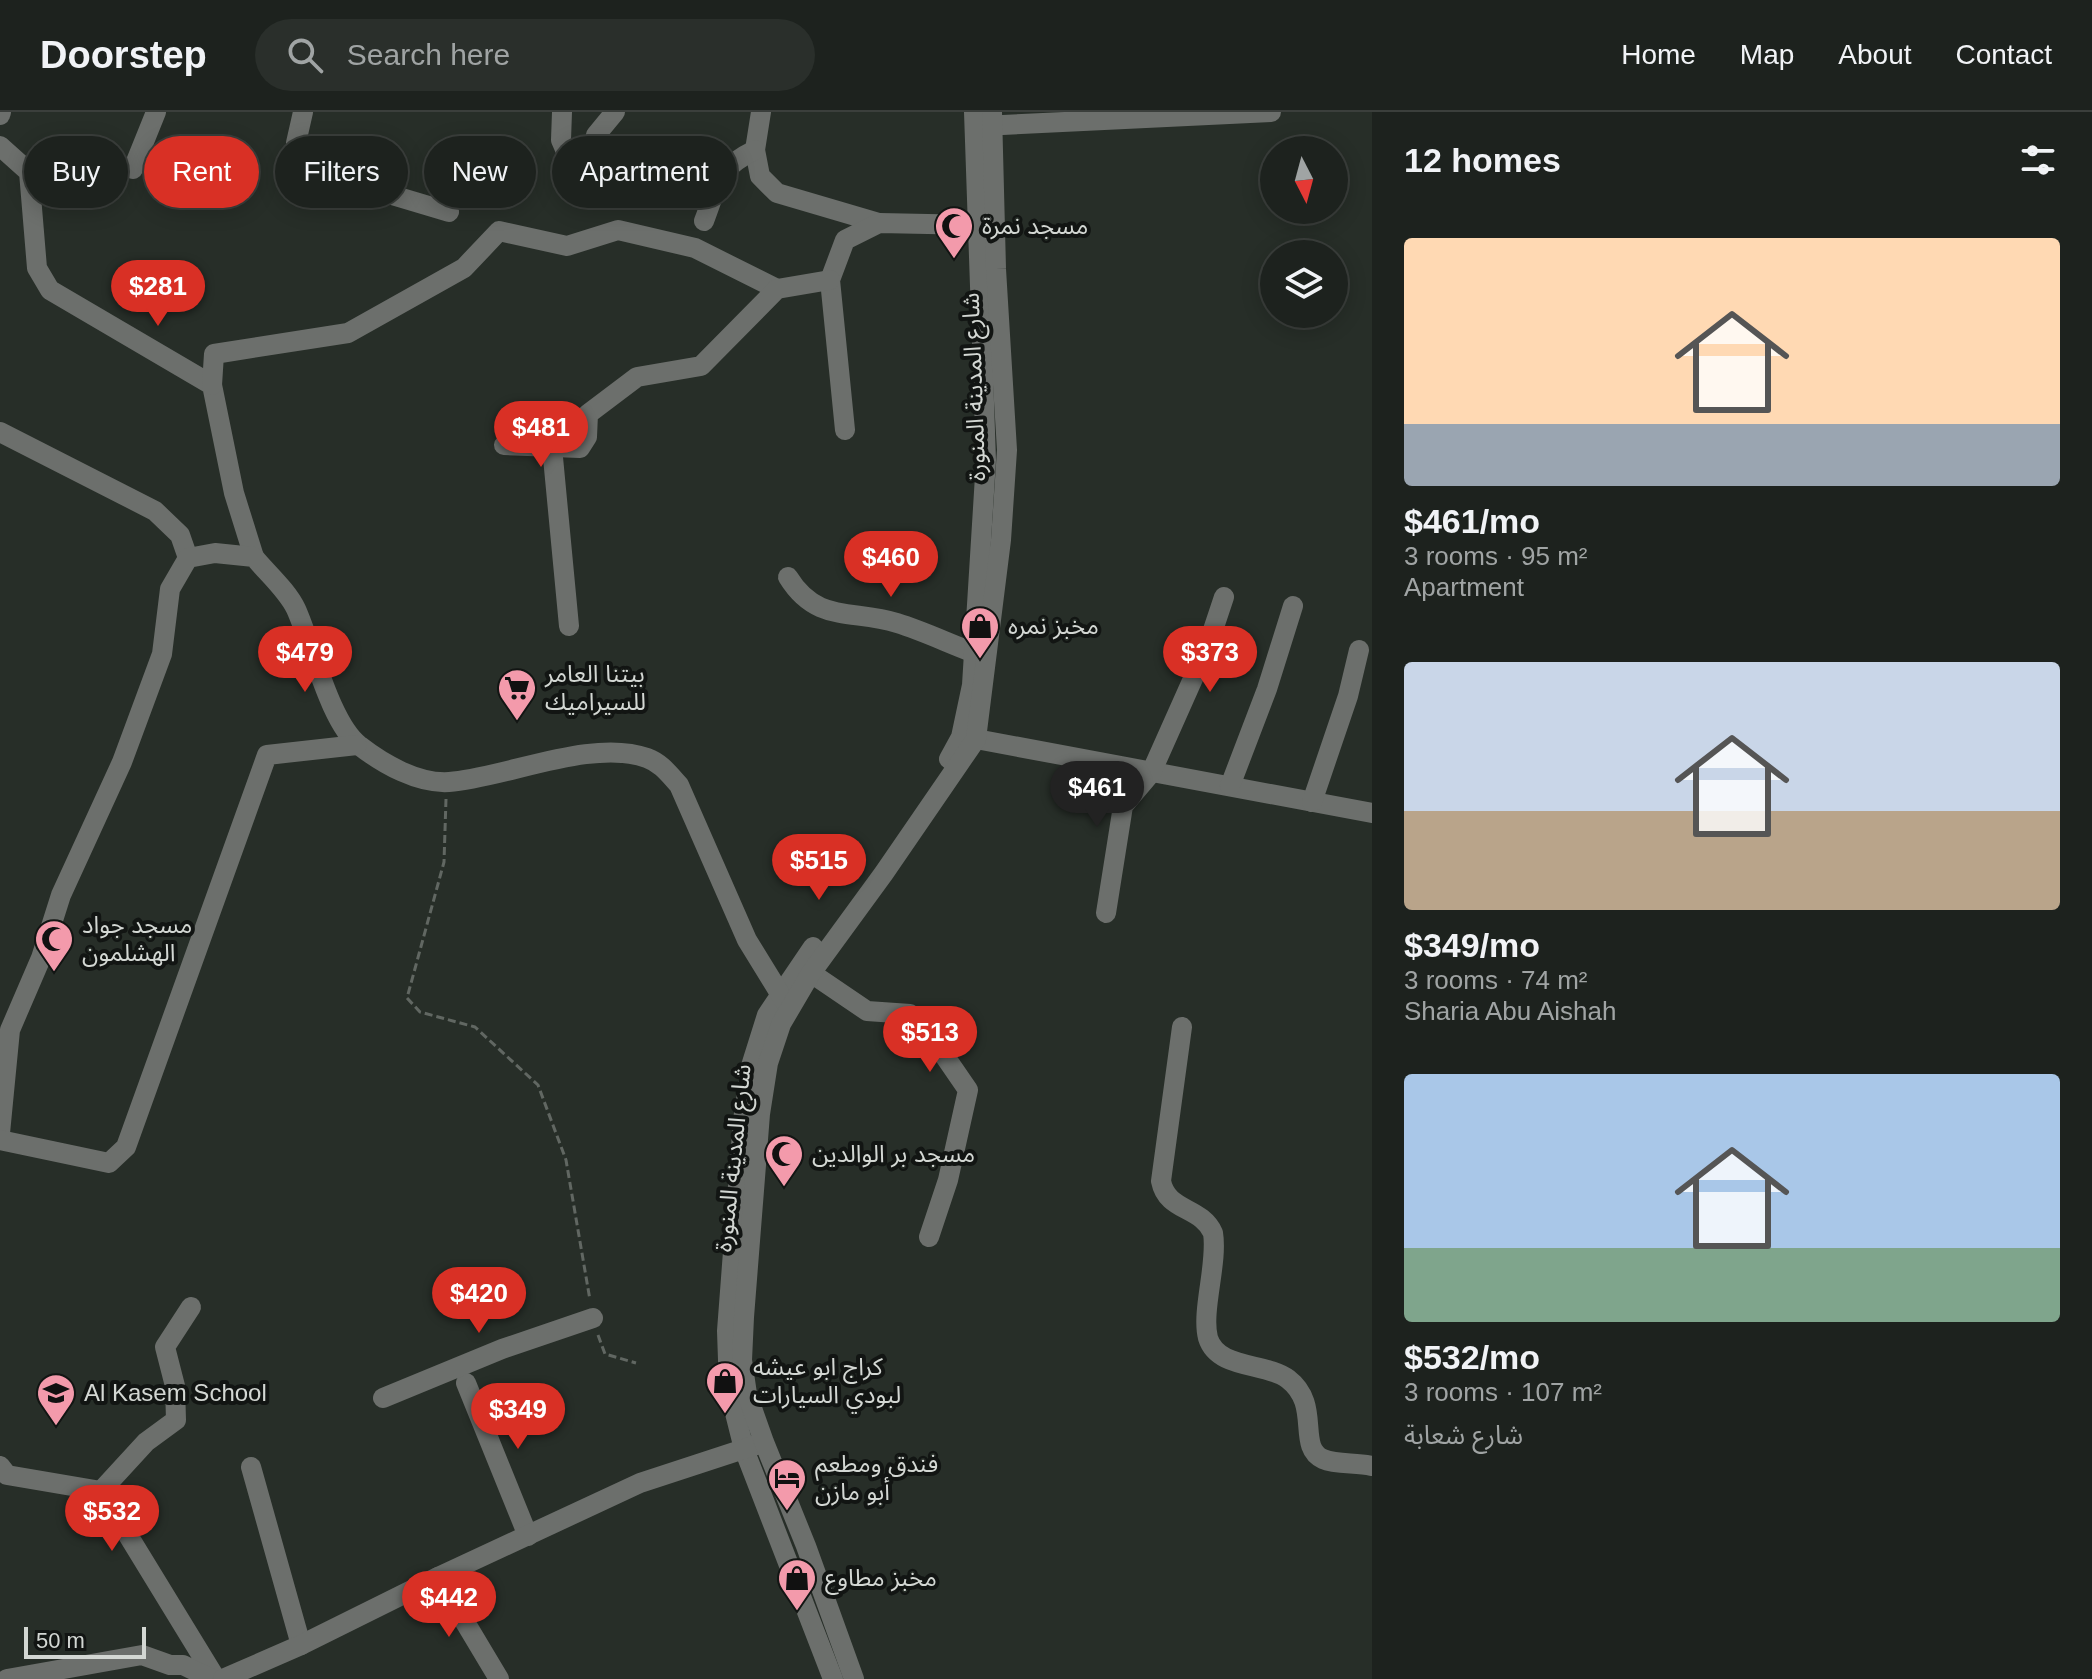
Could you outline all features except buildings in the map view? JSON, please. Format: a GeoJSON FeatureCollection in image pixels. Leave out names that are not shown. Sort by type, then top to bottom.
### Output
{"type":"FeatureCollection","features":[{"type":"Feature","properties":{"kind":"street"},"geometry":{"type":"LineString","coordinates":[[133,169],[156,112]]}},
{"type":"Feature","properties":{"kind":"street"},"geometry":{"type":"LineString","coordinates":[[303,112],[296,143],[308,170],[449,212]]}},
{"type":"Feature","properties":{"kind":"street"},"geometry":{"type":"LineString","coordinates":[[562,112],[561,140],[575,172],[590,173],[596,135],[615,112]]}},
{"type":"Feature","properties":{"kind":"street"},"geometry":{"type":"LineString","coordinates":[[761,112],[755,150],[760,176],[777,193],[879,223],[977,225]]}},
{"type":"Feature","properties":{"kind":"street"},"geometry":{"type":"LineString","coordinates":[[984,119],[1271,112]]}},
{"type":"Feature","properties":{"kind":"street","name":"شارع المدينة المنورة"},"geometry":{"type":"LineString","coordinates":[[833,1679],[754,1446],[742,1360],[760,1114],[768,1063],[785,1002],[942,772],[961,737],[972,685],[986,460],[977,225],[984,119]]}},
{"type":"Feature","properties":{"kind":"street","name":"شارع المدينة المنورة"},"geometry":{"type":"LineString","coordinates":[[785,1002],[811,973],[884,873],[976,739],[1001,540],[1007,450],[984,119]]}},
{"type":"Feature","properties":{"kind":"street"},"geometry":{"type":"LineString","coordinates":[[0,146],[29,172],[37,268],[50,290],[212,385]]}},
{"type":"Feature","properties":{"kind":"street"},"geometry":{"type":"LineString","coordinates":[[704,221],[723,170],[755,150]]}},
{"type":"Feature","properties":{"kind":"street"},"geometry":{"type":"LineString","coordinates":[[845,430],[830,280],[845,240],[879,223]]}},
{"type":"Feature","properties":{"kind":"street"},"geometry":{"type":"LineString","coordinates":[[777,289],[695,248],[618,230],[567,246],[499,231],[464,268],[348,333],[214,354],[212,385],[234,493],[254,557],[295,606],[341,725],[357,745],[415,777],[447,782],[566,757],[624,753],[647,758],[664,768],[679,785],[747,940],[785,1002]]}},
{"type":"Feature","properties":{"kind":"street"},"geometry":{"type":"LineString","coordinates":[[504,445],[580,448],[587,437],[588,414],[637,377],[701,366],[777,289],[830,280]]}},
{"type":"Feature","properties":{"kind":"street"},"geometry":{"type":"LineString","coordinates":[[0,432],[155,511],[180,535],[188,558],[170,589],[162,654],[127,748],[61,895],[41,958],[5,1026],[0,1133]]}},
{"type":"Feature","properties":{"kind":"street"},"geometry":{"type":"LineString","coordinates":[[552,447],[569,626]]}},
{"type":"Feature","properties":{"kind":"street"},"geometry":{"type":"LineString","coordinates":[[188,558],[215,553],[254,557]]}},
{"type":"Feature","properties":{"kind":"street"},"geometry":{"type":"LineString","coordinates":[[788,577],[797,592],[823,610],[895,622],[972,652]]}},
{"type":"Feature","properties":{"kind":"street"},"geometry":{"type":"LineString","coordinates":[[1106,913],[1123,806],[1151,773],[1208,645],[1224,597]]}},
{"type":"Feature","properties":{"kind":"street"},"geometry":{"type":"LineString","coordinates":[[1230,786],[1267,689],[1293,606]]}},
{"type":"Feature","properties":{"kind":"street"},"geometry":{"type":"LineString","coordinates":[[1312,802],[1348,696],[1359,650]]}},
{"type":"Feature","properties":{"kind":"street"},"geometry":{"type":"LineString","coordinates":[[976,739],[1372,813]]}},
{"type":"Feature","properties":{"kind":"street"},"geometry":{"type":"LineString","coordinates":[[0,1140],[109,1163],[126,1147],[267,755],[357,745]]}},
{"type":"Feature","properties":{"kind":"street"},"geometry":{"type":"LineString","coordinates":[[811,973],[867,1011],[910,1014],[924,1026],[968,1090],[948,1180],[929,1237]]}},
{"type":"Feature","properties":{"kind":"street"},"geometry":{"type":"LineString","coordinates":[[1182,1027],[1161,1181],[1171,1201],[1200,1215],[1213,1233],[1207,1327],[1210,1343],[1226,1358],[1281,1374],[1297,1387],[1307,1405],[1309,1443],[1319,1457],[1372,1466]]}},
{"type":"Feature","properties":{"kind":"street"},"geometry":{"type":"LineString","coordinates":[[101,1491],[146,1442],[176,1420],[175,1386],[165,1347],[191,1307]]}},
{"type":"Feature","properties":{"kind":"street"},"geometry":{"type":"LineString","coordinates":[[383,1398],[502,1349],[593,1318]]}},
{"type":"Feature","properties":{"kind":"street"},"geometry":{"type":"LineString","coordinates":[[466,1383],[528,1536]]}},
{"type":"Feature","properties":{"kind":"street"},"geometry":{"type":"LineString","coordinates":[[223,1679],[301,1645],[640,1483],[754,1446]]}},
{"type":"Feature","properties":{"kind":"street","name":"شارع المدينة المنورة"},"geometry":{"type":"LineString","coordinates":[[754,1446],[806,1546],[854,1679]]}},
{"type":"Feature","properties":{"kind":"street"},"geometry":{"type":"LineString","coordinates":[[0,1466],[7,1475],[101,1491],[214,1679]]}},
{"type":"Feature","properties":{"kind":"street"},"geometry":{"type":"LineString","coordinates":[[251,1467],[301,1645]]}},
{"type":"Feature","properties":{"kind":"street"},"geometry":{"type":"LineString","coordinates":[[438,1577],[499,1679]]}},
{"type":"Feature","properties":{"kind":"street"},"geometry":{"type":"LineString","coordinates":[[7,1679],[142,1655],[170,1665],[183,1665],[214,1679]]}},
{"type":"Feature","properties":{"kind":"path"},"geometry":{"type":"LineString","coordinates":[[447,782],[444,862],[407,998],[420,1012],[475,1027],[538,1085],[566,1160],[593,1318],[605,1354],[636,1363]]}},
{"type":"Feature","properties":{"kind":"place","name":"مسجد نمرة"},"geometry":{"type":"Point","coordinates":[954,260]}},
{"type":"Feature","properties":{"kind":"place","name":"مخبز نمره"},"geometry":{"type":"Point","coordinates":[980,660]}},
{"type":"Feature","properties":{"kind":"place","name":"بيتنا العامر للسيراميك"},"geometry":{"type":"Point","coordinates":[517,722]}},
{"type":"Feature","properties":{"kind":"place","name":"مسجد جواد الهشلمون"},"geometry":{"type":"Point","coordinates":[54,973]}},
{"type":"Feature","properties":{"kind":"place","name":"مسجد بر الوالدين"},"geometry":{"type":"Point","coordinates":[784,1188]}},
{"type":"Feature","properties":{"kind":"place","name":"كراج ابو عيشه لبودي السيارات"},"geometry":{"type":"Point","coordinates":[725,1415]}},
{"type":"Feature","properties":{"kind":"place","name":"Al Kasem School"},"geometry":{"type":"Point","coordinates":[56,1427]}},
{"type":"Feature","properties":{"kind":"place","name":"فندق ومطعم أبو مازن"},"geometry":{"type":"Point","coordinates":[787,1512]}},
{"type":"Feature","properties":{"kind":"place","name":"مخبز مطاوع"},"geometry":{"type":"Point","coordinates":[797,1612]}}]}
